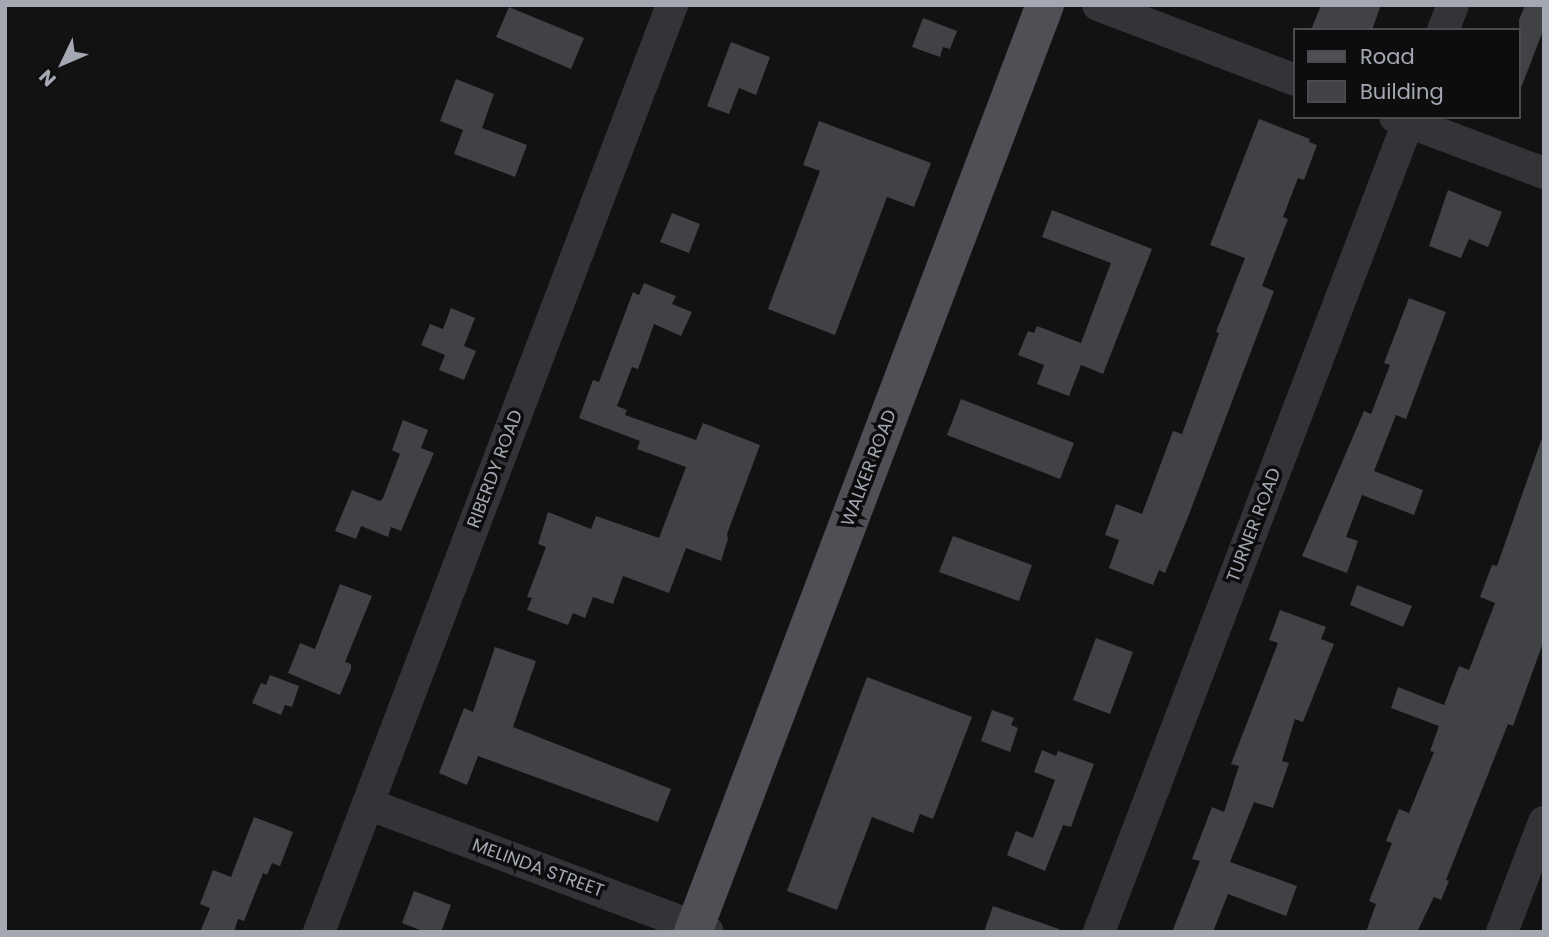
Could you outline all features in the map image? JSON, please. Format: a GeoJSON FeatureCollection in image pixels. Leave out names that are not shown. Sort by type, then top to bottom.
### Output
{"type":"FeatureCollection","features":[{"type":"Feature","properties":{"kind":"main road","name":"WALKER ROAD"},"geometry":{"type":"LineString","coordinates":[[699,930],[1045,5]]}},
{"type":"Feature","properties":{"kind":"street","name":"RIBERDY ROAD"},"geometry":{"type":"LineString","coordinates":[[319,932],[672,5]]}},
{"type":"Feature","properties":{"kind":"street"},"geometry":{"type":"LineString","coordinates":[[1098,5],[1294,80]]}},
{"type":"Feature","properties":{"kind":"street"},"geometry":{"type":"LineString","coordinates":[[1444,28],[1452,5]]}},
{"type":"Feature","properties":{"kind":"street"},"geometry":{"type":"LineString","coordinates":[[1404,119],[1544,173]]}},
{"type":"Feature","properties":{"kind":"street","name":"TURNER ROAD"},"geometry":{"type":"LineString","coordinates":[[1099,932],[1404,119]]}},
{"type":"Feature","properties":{"kind":"street","name":"MELINDA STREET"},"geometry":{"type":"LineString","coordinates":[[368,804],[699,930]]}},
{"type":"Feature","properties":{"kind":"street"},"geometry":{"type":"LineString","coordinates":[[1502,932],[1544,822]]}},
{"type":"Feature","properties":{"kind":"building"},"geometry":{"type":"Polygon","coordinates":[[[1321,5],[1381,5],[1373,28],[1312,28],[1321,5]]]}},
{"type":"Feature","properties":{"kind":"building"},"geometry":{"type":"Polygon","coordinates":[[[1525,5],[1544,5],[1544,28],[1521,88],[1521,28],[1519,20],[1525,5]]]}},
{"type":"Feature","properties":{"kind":"building"},"geometry":{"type":"Polygon","coordinates":[[[509,7],[584,38],[571,69],[496,37],[509,7]]]}},
{"type":"Feature","properties":{"kind":"building"},"geometry":{"type":"Polygon","coordinates":[[[923,18],[957,31],[950,49],[943,47],[940,57],[912,47],[923,18]]]}},
{"type":"Feature","properties":{"kind":"building"},"geometry":{"type":"Polygon","coordinates":[[[731,42],[770,57],[756,95],[739,88],[729,114],[707,106],[731,42]]]}},
{"type":"Feature","properties":{"kind":"building"},"geometry":{"type":"Polygon","coordinates":[[[456,79],[494,94],[482,128],[527,145],[515,177],[454,154],[463,130],[440,121],[456,79]]]}},
{"type":"Feature","properties":{"kind":"building"},"geometry":{"type":"Polygon","coordinates":[[[1259,119],[1310,139],[1309,142],[1317,145],[1304,180],[1298,178],[1283,217],[1288,219],[1262,286],[1274,291],[1165,573],[1159,570],[1153,585],[1109,568],[1119,540],[1105,535],[1116,504],[1142,514],[1173,431],[1182,434],[1219,333],[1216,332],[1245,258],[1210,245],[1259,119]]]}},
{"type":"Feature","properties":{"kind":"building"},"geometry":{"type":"Polygon","coordinates":[[[819,121],[931,163],[914,207],[887,197],[835,335],[768,309],[820,171],[803,165],[819,121]]]}},
{"type":"Feature","properties":{"kind":"building"},"geometry":{"type":"Polygon","coordinates":[[[1448,190],[1502,212],[1488,247],[1469,239],[1461,258],[1429,246],[1448,190]]]}},
{"type":"Feature","properties":{"kind":"building"},"geometry":{"type":"Polygon","coordinates":[[[1052,210],[1152,249],[1103,374],[1081,365],[1069,396],[1037,384],[1044,365],[1018,355],[1028,331],[1034,333],[1037,326],[1081,343],[1111,263],[1042,237],[1052,210]]]}},
{"type":"Feature","properties":{"kind":"building"},"geometry":{"type":"Polygon","coordinates":[[[672,213],[700,224],[689,253],[660,242],[672,213]]]}},
{"type":"Feature","properties":{"kind":"building"},"geometry":{"type":"Polygon","coordinates":[[[644,283],[676,296],[672,304],[692,312],[681,336],[654,324],[638,369],[632,367],[617,406],[627,410],[625,415],[696,440],[703,423],[760,445],[727,534],[721,561],[686,548],[669,593],[623,576],[613,604],[593,597],[585,618],[573,613],[568,625],[527,610],[532,598],[527,597],[546,547],[538,544],[548,512],[591,529],[596,516],[659,538],[686,467],[637,449],[640,441],[579,418],[593,380],[599,382],[633,292],[639,295],[644,283]]]}},
{"type":"Feature","properties":{"kind":"building"},"geometry":{"type":"Polygon","coordinates":[[[1409,298],[1446,312],[1406,419],[1396,415],[1374,471],[1423,490],[1414,515],[1362,495],[1346,537],[1358,541],[1347,573],[1302,556],[1364,411],[1371,414],[1390,365],[1384,363],[1409,298]]]}},
{"type":"Feature","properties":{"kind":"building"},"geometry":{"type":"Polygon","coordinates":[[[451,308],[475,318],[464,346],[476,351],[464,380],[439,370],[445,355],[421,345],[430,324],[443,329],[451,308]]]}},
{"type":"Feature","properties":{"kind":"building"},"geometry":{"type":"Polygon","coordinates":[[[961,399],[1074,443],[1060,479],[947,435],[961,399]]]}},
{"type":"Feature","properties":{"kind":"building"},"geometry":{"type":"Polygon","coordinates":[[[403,420],[428,430],[421,448],[434,453],[401,531],[391,527],[388,537],[361,526],[356,539],[335,531],[352,490],[380,501],[383,498],[400,454],[392,450],[403,420]]]}},
{"type":"Feature","properties":{"kind":"building"},"geometry":{"type":"Polygon","coordinates":[[[1542,438],[1544,640],[1513,726],[1508,724],[1446,880],[1449,881],[1441,900],[1434,897],[1417,932],[1366,932],[1376,904],[1369,901],[1392,843],[1386,841],[1399,809],[1409,813],[1434,752],[1430,751],[1439,726],[1391,708],[1398,687],[1444,705],[1459,666],[1469,670],[1495,603],[1480,597],[1492,565],[1497,566],[1542,438]]]}},
{"type":"Feature","properties":{"kind":"building"},"geometry":{"type":"Polygon","coordinates":[[[953,536],[1032,565],[1019,601],[939,572],[953,536]]]}},
{"type":"Feature","properties":{"kind":"building"},"geometry":{"type":"Polygon","coordinates":[[[340,584],[372,596],[345,662],[351,664],[351,669],[340,695],[288,673],[300,643],[315,649],[340,584]]]}},
{"type":"Feature","properties":{"kind":"building"},"geometry":{"type":"Polygon","coordinates":[[[1357,585],[1412,606],[1403,627],[1350,605],[1357,585]]]}},
{"type":"Feature","properties":{"kind":"building"},"geometry":{"type":"Polygon","coordinates":[[[1280,610],[1326,627],[1321,639],[1334,644],[1303,722],[1295,719],[1282,761],[1289,763],[1273,808],[1254,802],[1230,862],[1297,886],[1286,916],[1228,894],[1213,932],[1172,932],[1200,861],[1192,859],[1212,807],[1224,812],[1239,766],[1231,764],[1278,643],[1269,640],[1280,610]]]}},
{"type":"Feature","properties":{"kind":"building"},"geometry":{"type":"Polygon","coordinates":[[[1096,638],[1133,652],[1110,714],[1073,700],[1096,638]]]}},
{"type":"Feature","properties":{"kind":"building"},"geometry":{"type":"Polygon","coordinates":[[[495,647],[536,661],[513,727],[671,789],[658,822],[478,756],[467,785],[439,773],[464,708],[473,712],[495,647]]]}},
{"type":"Feature","properties":{"kind":"building"},"geometry":{"type":"Polygon","coordinates":[[[270,675],[299,686],[292,707],[285,705],[281,715],[252,703],[261,683],[266,685],[270,675]]]}},
{"type":"Feature","properties":{"kind":"building"},"geometry":{"type":"Polygon","coordinates":[[[867,677],[972,717],[933,819],[920,814],[913,833],[872,817],[837,910],[787,891],[867,677]]]}},
{"type":"Feature","properties":{"kind":"building"},"geometry":{"type":"Polygon","coordinates":[[[992,710],[1014,718],[1011,725],[1018,728],[1010,752],[981,741],[992,710]]]}},
{"type":"Feature","properties":{"kind":"building"},"geometry":{"type":"Polygon","coordinates":[[[1042,750],[1056,756],[1058,751],[1094,764],[1071,827],[1063,825],[1045,871],[1007,855],[1016,831],[1033,838],[1055,780],[1034,772],[1042,750]]]}},
{"type":"Feature","properties":{"kind":"building"},"geometry":{"type":"Polygon","coordinates":[[[254,817],[293,832],[280,866],[272,863],[267,875],[263,873],[244,921],[238,919],[234,932],[200,932],[210,908],[200,904],[213,870],[231,877],[254,817]]]}},
{"type":"Feature","properties":{"kind":"building"},"geometry":{"type":"Polygon","coordinates":[[[414,891],[451,905],[441,932],[425,932],[402,923],[414,891]]]}},
{"type":"Feature","properties":{"kind":"building"},"geometry":{"type":"Polygon","coordinates":[[[993,906],[1059,929],[1059,932],[984,932],[993,906]]]}}]}
